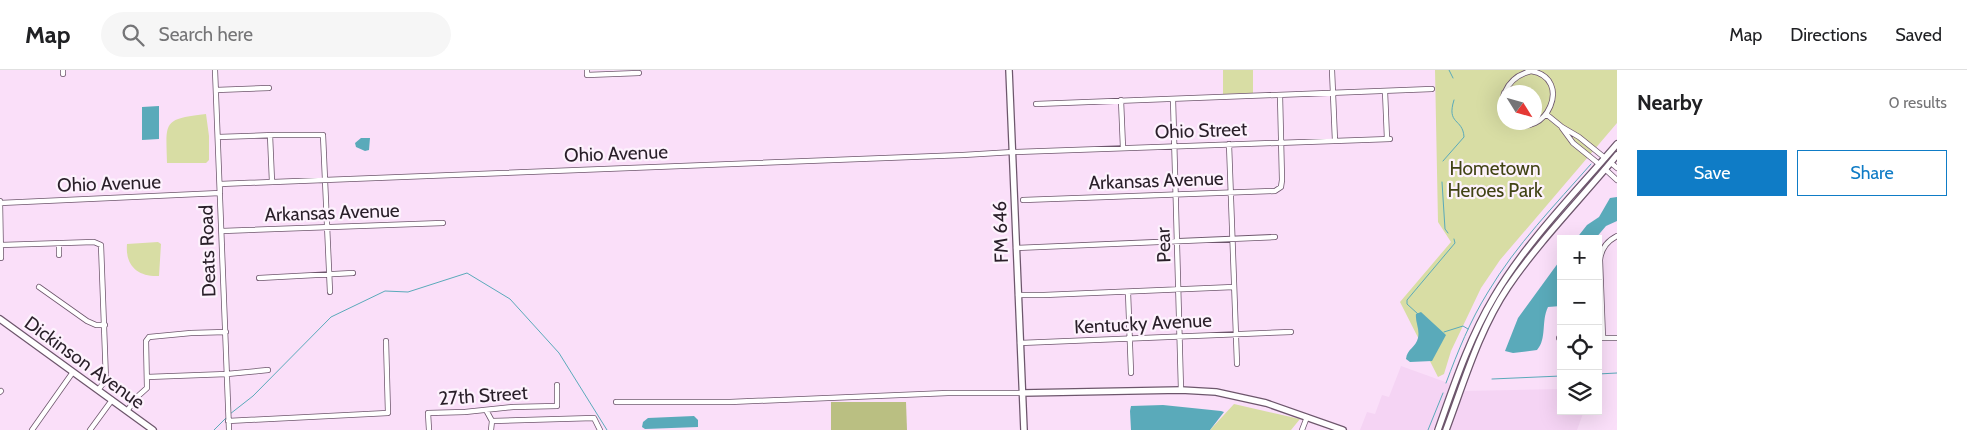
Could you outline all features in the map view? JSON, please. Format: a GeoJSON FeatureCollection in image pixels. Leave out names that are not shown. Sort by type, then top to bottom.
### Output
{"type":"FeatureCollection","features":[{"type":"Feature","properties":{"kind":"main road","name":"FM 646"},"geometry":{"type":"LineString","coordinates":[[1009,70],[1024,430]]}},
{"type":"Feature","properties":{"kind":"main road"},"geometry":{"type":"LineString","coordinates":[[1437,430],[1467,351],[1494,297],[1523,254],[1617,144]]}},
{"type":"Feature","properties":{"kind":"main road"},"geometry":{"type":"LineString","coordinates":[[1446,430],[1476,350],[1508,288],[1528,261],[1617,155]]}},
{"type":"Feature","properties":{"kind":"main road"},"geometry":{"type":"LineString","coordinates":[[1605,158],[1611,163]]}},
{"type":"Feature","properties":{"kind":"main road"},"geometry":{"type":"LineString","coordinates":[[1599,164],[1605,169]]}},
{"type":"Feature","properties":{"kind":"main road","name":"Dickinson Avenue"},"geometry":{"type":"LineString","coordinates":[[0,319],[73,372],[99,388],[153,430]]}},
{"type":"Feature","properties":{"kind":"main road"},"geometry":{"type":"LineString","coordinates":[[1022,393],[1181,390],[1216,392],[1266,403],[1343,430]]}},
{"type":"Feature","properties":{"kind":"street","name":"Deats Road"},"geometry":{"type":"LineString","coordinates":[[215,70],[229,430]]}},
{"type":"Feature","properties":{"kind":"street"},"geometry":{"type":"LineString","coordinates":[[1332,70],[1335,141]]}},
{"type":"Feature","properties":{"kind":"street"},"geometry":{"type":"LineString","coordinates":[[1509,85],[1521,74],[1531,71],[1543,75],[1551,83],[1553,94],[1551,105],[1542,118]]}},
{"type":"Feature","properties":{"kind":"street"},"geometry":{"type":"LineString","coordinates":[[587,73],[639,72]]}},
{"type":"Feature","properties":{"kind":"street"},"geometry":{"type":"LineString","coordinates":[[216,90],[269,88]]}},
{"type":"Feature","properties":{"kind":"street"},"geometry":{"type":"LineString","coordinates":[[1036,104],[1432,89]]}},
{"type":"Feature","properties":{"kind":"street","name":"Ohio Street"},"geometry":{"type":"LineString","coordinates":[[1013,152],[1389,139],[1385,91]]}},
{"type":"Feature","properties":{"kind":"street"},"geometry":{"type":"LineString","coordinates":[[1280,95],[1281,143]]}},
{"type":"Feature","properties":{"kind":"street"},"geometry":{"type":"LineString","coordinates":[[1121,100],[1123,148]]}},
{"type":"Feature","properties":{"kind":"street","name":"Pear"},"geometry":{"type":"LineString","coordinates":[[1173,100],[1181,390]]}},
{"type":"Feature","properties":{"kind":"street"},"geometry":{"type":"LineString","coordinates":[[1546,114],[1605,158]]}},
{"type":"Feature","properties":{"kind":"street"},"geometry":{"type":"LineString","coordinates":[[1562,127],[1570,139],[1599,164]]}},
{"type":"Feature","properties":{"kind":"street"},"geometry":{"type":"LineString","coordinates":[[270,135],[272,182]]}},
{"type":"Feature","properties":{"kind":"street"},"geometry":{"type":"LineString","coordinates":[[218,137],[323,135],[325,138],[330,292]]}},
{"type":"Feature","properties":{"kind":"street","name":"Arkansas Avenue"},"geometry":{"type":"LineString","coordinates":[[1022,200],[1275,191],[1281,187],[1282,180],[1281,143]]}},
{"type":"Feature","properties":{"kind":"street"},"geometry":{"type":"LineString","coordinates":[[1582,149],[1587,143]]}},
{"type":"Feature","properties":{"kind":"street"},"geometry":{"type":"LineString","coordinates":[[1229,144],[1237,364]]}},
{"type":"Feature","properties":{"kind":"street","name":"Ohio Avenue"},"geometry":{"type":"LineString","coordinates":[[0,202],[220,193],[220,184],[1013,152]]}},
{"type":"Feature","properties":{"kind":"street"},"geometry":{"type":"LineString","coordinates":[[1611,163],[1617,168]]}},
{"type":"Feature","properties":{"kind":"street"},"geometry":{"type":"LineString","coordinates":[[1605,169],[1617,180]]}},
{"type":"Feature","properties":{"kind":"street"},"geometry":{"type":"LineString","coordinates":[[0,202],[2,258]]}},
{"type":"Feature","properties":{"kind":"street","name":"Arkansas Avenue"},"geometry":{"type":"LineString","coordinates":[[222,231],[443,223]]}},
{"type":"Feature","properties":{"kind":"street"},"geometry":{"type":"LineString","coordinates":[[1601,325],[1601,254],[1608,242],[1617,236]]}},
{"type":"Feature","properties":{"kind":"street"},"geometry":{"type":"LineString","coordinates":[[1016,248],[1275,237]]}},
{"type":"Feature","properties":{"kind":"street"},"geometry":{"type":"LineString","coordinates":[[1,245],[59,242],[94,242],[100,244],[102,247],[106,380],[99,388]]}},
{"type":"Feature","properties":{"kind":"street"},"geometry":{"type":"LineString","coordinates":[[59,242],[59,255]]}},
{"type":"Feature","properties":{"kind":"street"},"geometry":{"type":"LineString","coordinates":[[259,278],[353,273]]}},
{"type":"Feature","properties":{"kind":"street"},"geometry":{"type":"LineString","coordinates":[[39,287],[87,321],[96,325],[105,325]]}},
{"type":"Feature","properties":{"kind":"street"},"geometry":{"type":"LineString","coordinates":[[1018,294],[1128,292],[1234,287]]}},
{"type":"Feature","properties":{"kind":"street"},"geometry":{"type":"LineString","coordinates":[[1128,292],[1131,373]]}},
{"type":"Feature","properties":{"kind":"street"},"geometry":{"type":"LineString","coordinates":[[127,411],[137,397],[147,388],[146,341],[149,337],[226,332]]}},
{"type":"Feature","properties":{"kind":"street","name":"Kentucky Avenue"},"geometry":{"type":"LineString","coordinates":[[1020,343],[1291,332]]}},
{"type":"Feature","properties":{"kind":"street"},"geometry":{"type":"LineString","coordinates":[[1602,338],[1617,338]]}},
{"type":"Feature","properties":{"kind":"street"},"geometry":{"type":"LineString","coordinates":[[228,421],[388,414],[386,341]]}},
{"type":"Feature","properties":{"kind":"street"},"geometry":{"type":"LineString","coordinates":[[147,377],[227,374],[268,370]]}},
{"type":"Feature","properties":{"kind":"street"},"geometry":{"type":"LineString","coordinates":[[32,430],[73,372]]}},
{"type":"Feature","properties":{"kind":"street","name":"27th Street"},"geometry":{"type":"LineString","coordinates":[[429,430],[428,413],[557,406],[557,385]]}},
{"type":"Feature","properties":{"kind":"street"},"geometry":{"type":"LineString","coordinates":[[616,402],[730,402],[948,393],[1022,393]]}},
{"type":"Feature","properties":{"kind":"street"},"geometry":{"type":"LineString","coordinates":[[90,430],[112,400]]}},
{"type":"Feature","properties":{"kind":"street"},"geometry":{"type":"LineString","coordinates":[[486,410],[492,421],[491,430]]}},
{"type":"Feature","properties":{"kind":"street"},"geometry":{"type":"LineString","coordinates":[[1302,430],[1307,417]]}},
{"type":"Feature","properties":{"kind":"street"},"geometry":{"type":"LineString","coordinates":[[492,421],[594,418],[600,430]]}},
{"type":"Feature","properties":{"kind":"shaded area"},"geometry":{"type":"Polygon","coordinates":[[[1401,366],[1451,384],[1433,430],[1360,430],[1367,412],[1375,414],[1382,395],[1389,397],[1401,366]]]}},
{"type":"Feature","properties":{"kind":"shaded area"},"geometry":{"type":"Polygon","coordinates":[[[1557,389],[1557,415],[1583,415],[1577,430],[1450,430],[1463,391],[1557,389]]]}},
{"type":"Feature","properties":{"kind":"green space"},"geometry":{"type":"Polygon","coordinates":[[[1223,70],[1253,70],[1253,93],[1223,94],[1223,70]]]}},
{"type":"Feature","properties":{"kind":"green space","name":"Hometown Heroes Park"},"geometry":{"type":"Polygon","coordinates":[[[1435,70],[1617,70],[1617,123],[1500,260],[1481,288],[1451,351],[1444,374],[1438,377],[1400,302],[1451,242],[1438,222],[1435,70]]]}},
{"type":"Feature","properties":{"kind":"green space"},"geometry":{"type":"Polygon","coordinates":[[[206,114],[209,136],[209,160],[206,163],[167,163],[166,139],[170,125],[181,118],[206,114]]]}},
{"type":"Feature","properties":{"kind":"green space"},"geometry":{"type":"Polygon","coordinates":[[[158,242],[161,244],[159,276],[145,275],[134,269],[128,258],[127,244],[158,242]]]}},
{"type":"Feature","properties":{"kind":"green space"},"geometry":{"type":"Polygon","coordinates":[[[831,402],[906,402],[907,430],[831,430],[831,402]]]}},
{"type":"Feature","properties":{"kind":"green space"},"geometry":{"type":"Polygon","coordinates":[[[1234,404],[1300,419],[1291,430],[1210,430],[1234,404]]]}},
{"type":"Feature","properties":{"kind":"water"},"geometry":{"type":"Polygon","coordinates":[[[159,106],[159,139],[142,140],[142,107],[159,106]]]}},
{"type":"Feature","properties":{"kind":"water"},"geometry":{"type":"Polygon","coordinates":[[[361,138],[370,138],[369,150],[365,151],[356,147],[355,143],[361,138]]]}},
{"type":"Feature","properties":{"kind":"water"},"geometry":{"type":"Polygon","coordinates":[[[1617,197],[1617,221],[1606,226],[1598,235],[1579,235],[1587,225],[1599,217],[1610,198],[1617,197]]]}},
{"type":"Feature","properties":{"kind":"water"},"geometry":{"type":"Polygon","coordinates":[[[1557,264],[1557,306],[1548,307],[1542,341],[1537,350],[1513,353],[1505,351],[1518,318],[1557,264]]]}},
{"type":"Feature","properties":{"kind":"water"},"geometry":{"type":"Polygon","coordinates":[[[1421,312],[1446,335],[1432,361],[1410,362],[1406,359],[1418,338],[1416,314],[1421,312]]]}},
{"type":"Feature","properties":{"kind":"water"},"geometry":{"type":"Polygon","coordinates":[[[1163,405],[1224,412],[1210,430],[1131,430],[1131,406],[1163,405]]]}},
{"type":"Feature","properties":{"kind":"water"},"geometry":{"type":"Polygon","coordinates":[[[694,416],[698,420],[698,427],[645,429],[642,427],[643,422],[648,418],[694,416]]]}},
{"type":"Feature","properties":{"kind":"waterway"},"geometry":{"type":"LineString","coordinates":[[1449,70],[1453,78]]}},
{"type":"Feature","properties":{"kind":"waterway"},"geometry":{"type":"LineString","coordinates":[[1443,161],[1464,137],[1461,127],[1453,118],[1452,108],[1454,100]]}},
{"type":"Feature","properties":{"kind":"waterway"},"geometry":{"type":"LineString","coordinates":[[1446,383],[1470,325],[1499,275],[1536,226],[1591,164]]}},
{"type":"Feature","properties":{"kind":"waterway"},"geometry":{"type":"LineString","coordinates":[[1442,182],[1445,229],[1448,233]]}},
{"type":"Feature","properties":{"kind":"waterway"},"geometry":{"type":"LineString","coordinates":[[1418,314],[1407,304],[1407,300],[1455,243],[1454,239]]}},
{"type":"Feature","properties":{"kind":"waterway"},"geometry":{"type":"LineString","coordinates":[[230,414],[253,396],[331,317],[385,291],[408,292],[467,273],[510,299],[559,353],[607,430]]}},
{"type":"Feature","properties":{"kind":"waterway"},"geometry":{"type":"LineString","coordinates":[[1444,332],[1463,326],[1468,329]]}},
{"type":"Feature","properties":{"kind":"waterway"},"geometry":{"type":"LineString","coordinates":[[1602,374],[1617,373]]}},
{"type":"Feature","properties":{"kind":"waterway"},"geometry":{"type":"LineString","coordinates":[[1492,379],[1557,376]]}},
{"type":"Feature","properties":{"kind":"waterway"},"geometry":{"type":"LineString","coordinates":[[1428,430],[1443,393]]}},
{"type":"Feature","properties":{"kind":"waterway"},"geometry":{"type":"LineString","coordinates":[[214,430],[227,417]]}}]}
